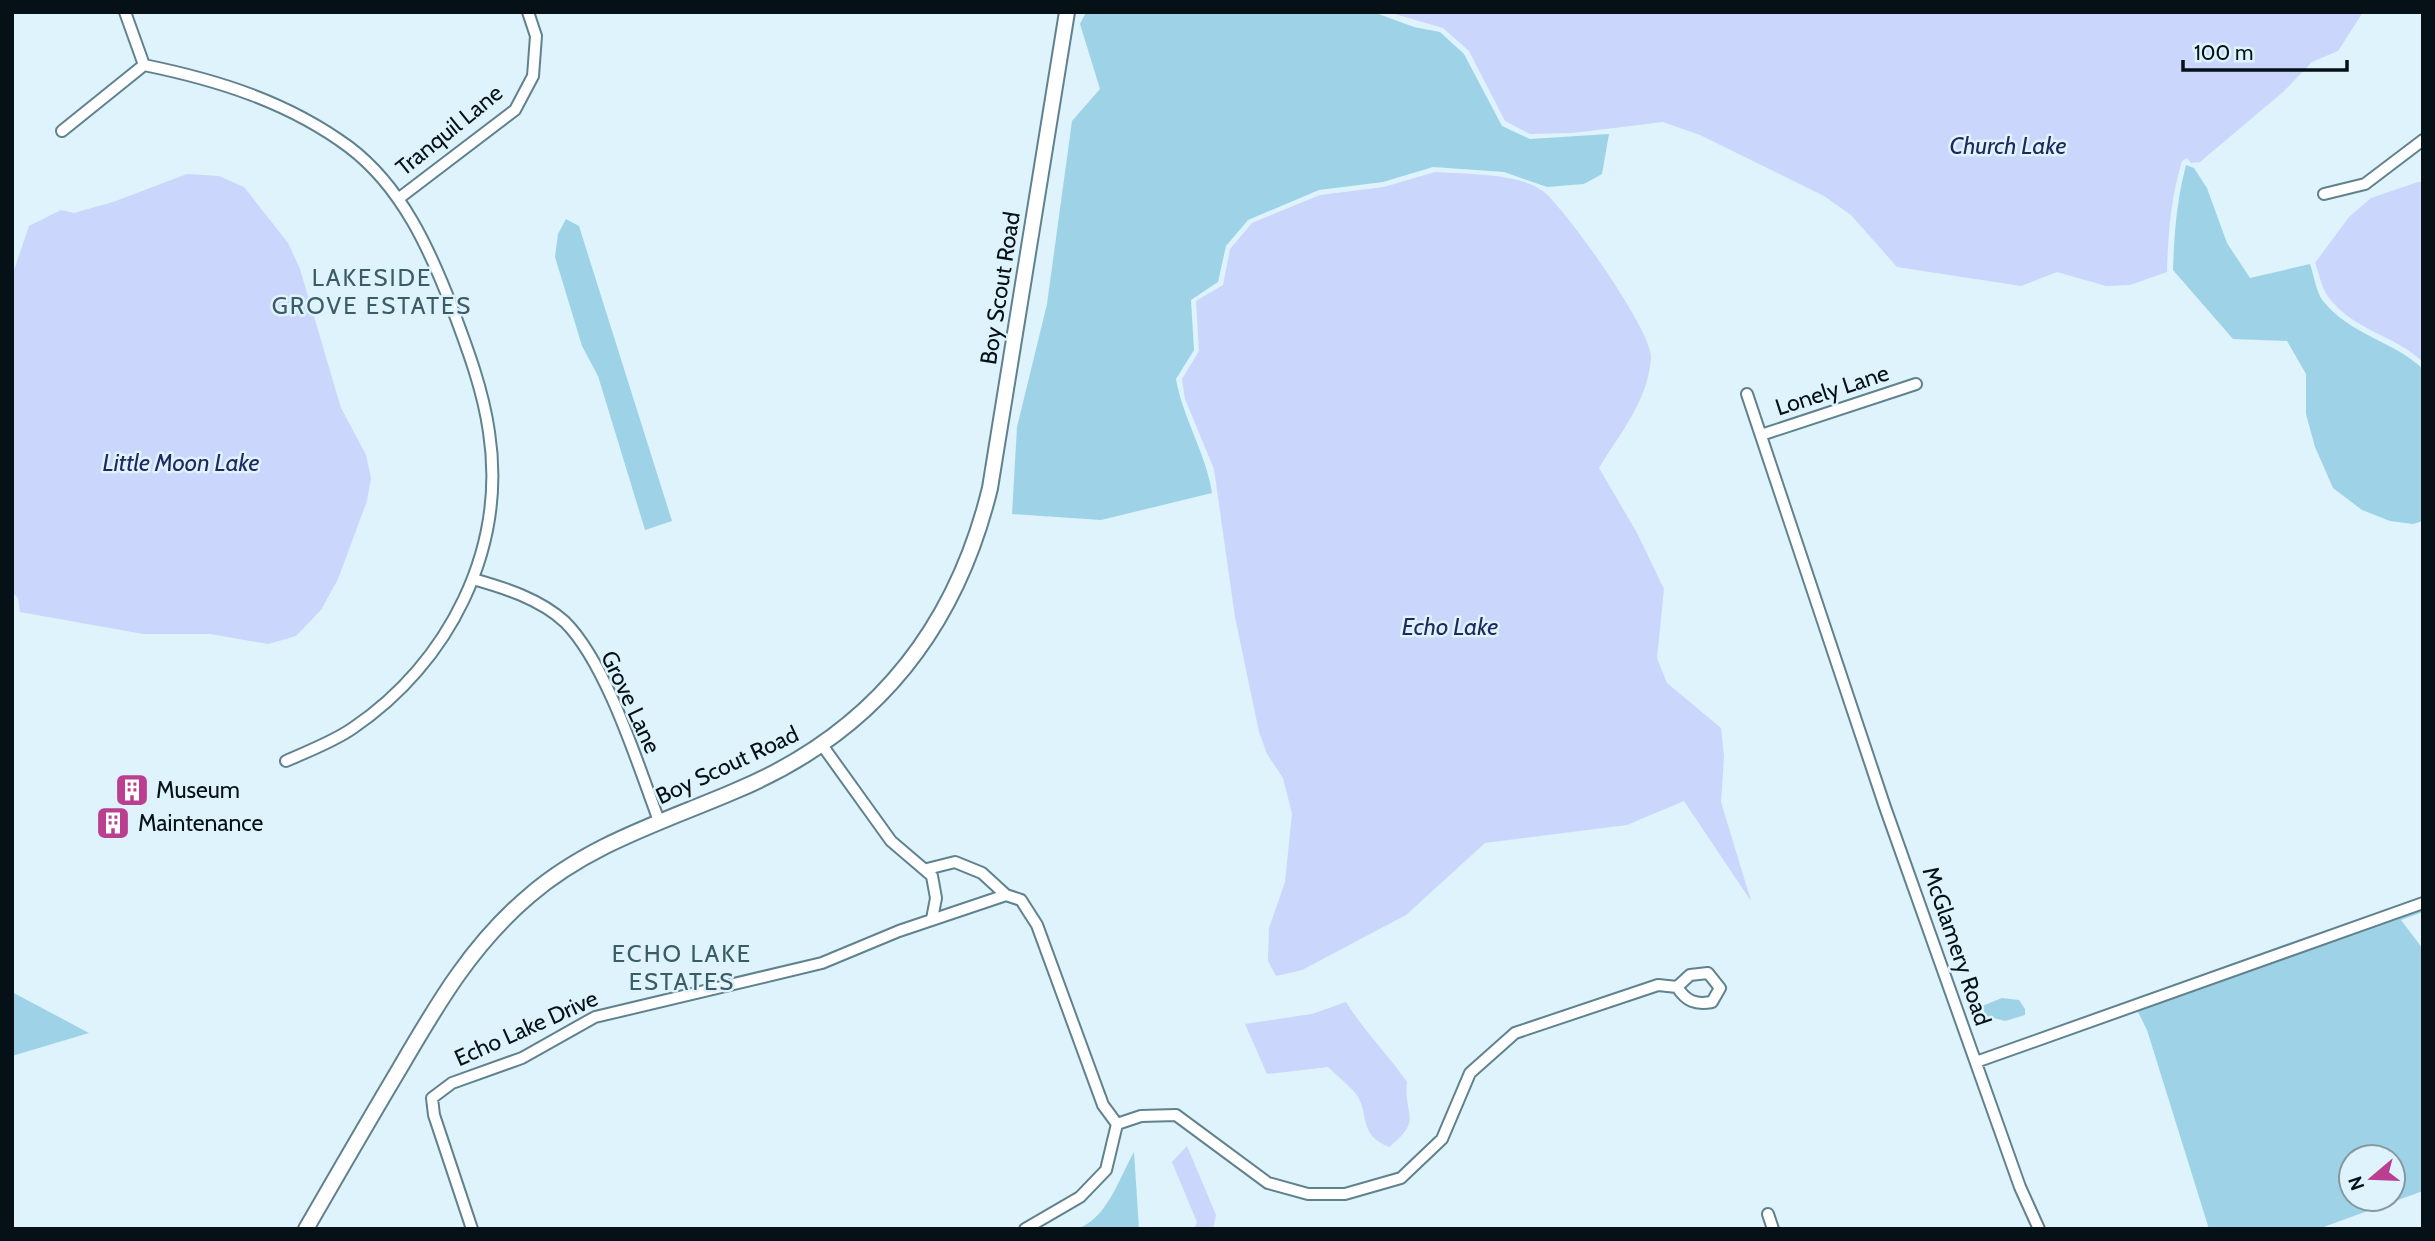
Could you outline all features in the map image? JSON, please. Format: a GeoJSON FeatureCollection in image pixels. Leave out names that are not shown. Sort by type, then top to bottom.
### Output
{"type":"FeatureCollection","features":[{"type":"Feature","properties":{"kind":"street"},"geometry":{"type":"LineString","coordinates":[[125,12],[144,65]]}},
{"type":"Feature","properties":{"kind":"street","name":"Tranquil Lane"},"geometry":{"type":"LineString","coordinates":[[398,199],[515,110],[533,76],[536,36],[528,12]]}},
{"type":"Feature","properties":{"kind":"street","name":"Boy Scout Road"},"geometry":{"type":"LineString","coordinates":[[306,1229],[445,991],[488,934],[531,894],[568,866],[612,841],[773,774],[822,745],[876,700],[909,663],[945,610],[971,555],[994,464],[1067,12]]}},
{"type":"Feature","properties":{"kind":"street"},"geometry":{"type":"LineString","coordinates":[[62,131],[144,65]]}},
{"type":"Feature","properties":{"kind":"street"},"geometry":{"type":"LineString","coordinates":[[144,65],[206,78],[296,112],[351,149],[398,199],[435,264],[475,368],[489,432],[493,474],[489,531],[473,579],[446,636],[403,690],[351,730],[286,761]]}},
{"type":"Feature","properties":{"kind":"street"},"geometry":{"type":"LineString","coordinates":[[2324,194],[2365,184],[2423,141]]}},
{"type":"Feature","properties":{"kind":"street","name":"Lonely Lane"},"geometry":{"type":"LineString","coordinates":[[1761,435],[1916,384]]}},
{"type":"Feature","properties":{"kind":"street","name":"McGlamery Road"},"geometry":{"type":"LineString","coordinates":[[1747,394],[1885,807],[1976,1062],[2423,903]]}},
{"type":"Feature","properties":{"kind":"street","name":"Grove Lane"},"geometry":{"type":"LineString","coordinates":[[473,579],[505,588],[538,603],[565,623],[605,685],[659,821]]}},
{"type":"Feature","properties":{"kind":"street"},"geometry":{"type":"LineString","coordinates":[[822,745],[891,841],[927,869],[936,889],[932,919]]}},
{"type":"Feature","properties":{"kind":"street"},"geometry":{"type":"LineString","coordinates":[[927,869],[955,862],[982,873],[1006,895],[1021,900],[1037,925],[1103,1105],[1117,1124],[1106,1170],[1080,1197],[1025,1229]]}},
{"type":"Feature","properties":{"kind":"street","name":"Echo Lake Drive"},"geometry":{"type":"LineString","coordinates":[[472,1229],[434,1115],[432,1098],[453,1083],[522,1058],[595,1017],[822,963],[932,919],[1006,895]]}},
{"type":"Feature","properties":{"kind":"street"},"geometry":{"type":"LineString","coordinates":[[1117,1124],[1141,1116],[1176,1115],[1268,1183],[1308,1194],[1345,1194],[1401,1178],[1442,1139],[1470,1073],[1515,1033],[1658,985],[1677,987]]}},
{"type":"Feature","properties":{"kind":"street"},"geometry":{"type":"LineString","coordinates":[[1976,1062],[2020,1187],[2039,1229]]}},
{"type":"Feature","properties":{"kind":"street"},"geometry":{"type":"LineString","coordinates":[[1768,1214],[1773,1229]]}},
{"type":"Feature","properties":{"kind":"shaded area"},"geometry":{"type":"Polygon","coordinates":[[[1086,12],[1373,12],[1414,27],[1440,32],[1464,54],[1502,126],[1530,139],[1609,134],[1602,174],[1584,184],[1547,187],[1504,172],[1433,167],[1383,182],[1319,190],[1248,220],[1226,246],[1218,282],[1191,300],[1194,350],[1176,379],[1212,493],[1101,520],[1012,514],[1017,427],[1047,304],[1072,121],[1100,89],[1080,24],[1086,12]]]}},
{"type":"Feature","properties":{"kind":"shaded area"},"geometry":{"type":"Polygon","coordinates":[[[2186,165],[2194,168],[2207,188],[2227,243],[2250,278],[2310,264],[2321,297],[2334,313],[2399,351],[2423,369],[2423,521],[2413,524],[2390,521],[2362,510],[2333,488],[2315,447],[2306,414],[2306,374],[2287,341],[2233,339],[2173,270],[2176,217],[2186,165]]]}},
{"type":"Feature","properties":{"kind":"shaded area"},"geometry":{"type":"Polygon","coordinates":[[[566,219],[579,226],[672,521],[645,530],[598,376],[582,346],[555,257],[558,234],[566,219]]]}},
{"type":"Feature","properties":{"kind":"shaded area"},"geometry":{"type":"Polygon","coordinates":[[[2423,909],[2423,912],[2401,920],[2423,949],[2423,1191],[2407,1197],[2407,1143],[2337,1143],[2337,1213],[2362,1213],[2318,1229],[2209,1229],[2147,1030],[2137,1010],[2423,909]]]}},
{"type":"Feature","properties":{"kind":"shaded area"},"geometry":{"type":"Polygon","coordinates":[[[12,992],[89,1033],[12,1056],[12,992]]]}},
{"type":"Feature","properties":{"kind":"shaded area"},"geometry":{"type":"Polygon","coordinates":[[[2002,998],[2019,1000],[2025,1009],[2025,1015],[2005,1021],[1986,1016],[1982,1006],[2002,998]]]}},
{"type":"Feature","properties":{"kind":"shaded area"},"geometry":{"type":"Polygon","coordinates":[[[1134,1152],[1139,1229],[1076,1229],[1087,1224],[1104,1208],[1134,1152]]]}},
{"type":"Feature","properties":{"kind":"water","name":"Church Lake"},"geometry":{"type":"Polygon","coordinates":[[[1388,12],[2363,12],[2338,51],[2312,62],[2283,92],[2200,162],[2191,163],[2187,158],[2182,161],[2171,216],[2167,272],[2130,285],[2106,286],[2057,272],[2021,286],[1897,267],[1851,215],[1824,196],[1700,135],[1663,122],[1572,133],[1530,134],[1505,121],[1469,51],[1443,28],[1388,12]]]}},
{"type":"Feature","properties":{"kind":"water","name":"Echo Lake"},"geometry":{"type":"Polygon","coordinates":[[[1435,172],[1507,178],[1521,181],[1544,192],[1571,222],[1607,272],[1648,344],[1651,358],[1645,388],[1632,416],[1599,468],[1637,533],[1664,589],[1657,658],[1667,683],[1721,728],[1724,756],[1721,802],[1751,901],[1684,801],[1627,825],[1485,843],[1406,915],[1302,970],[1276,976],[1268,961],[1269,928],[1285,882],[1292,814],[1283,778],[1267,754],[1259,732],[1235,617],[1214,469],[1185,399],[1182,379],[1199,351],[1196,301],[1223,285],[1230,249],[1252,223],[1320,195],[1384,187],[1435,172]]]}},
{"type":"Feature","properties":{"kind":"water","name":"Little Moon Lake"},"geometry":{"type":"Polygon","coordinates":[[[187,174],[219,176],[244,187],[288,243],[300,269],[341,408],[366,455],[371,478],[367,501],[338,579],[321,610],[296,636],[268,644],[210,634],[143,634],[20,612],[18,598],[12,592],[12,276],[29,226],[61,210],[74,213],[113,202],[187,174]]]}},
{"type":"Feature","properties":{"kind":"water"},"geometry":{"type":"Polygon","coordinates":[[[2423,182],[2423,362],[2400,345],[2351,319],[2340,309],[2327,295],[2315,263],[2349,217],[2371,198],[2423,182]]]}},
{"type":"Feature","properties":{"kind":"water"},"geometry":{"type":"Polygon","coordinates":[[[1346,1002],[1407,1082],[1409,1123],[1400,1138],[1389,1147],[1372,1136],[1356,1094],[1328,1067],[1267,1074],[1245,1024],[1312,1014],[1346,1002]]]}},
{"type":"Feature","properties":{"kind":"water"},"geometry":{"type":"Polygon","coordinates":[[[1187,1146],[1216,1215],[1213,1229],[1194,1229],[1197,1222],[1172,1162],[1187,1146]]]}},
{"type":"Feature","properties":{"kind":"place","name":"Museum"},"geometry":{"type":"Point","coordinates":[132,790]}},
{"type":"Feature","properties":{"kind":"place","name":"Maintenance"},"geometry":{"type":"Point","coordinates":[113,823]}},
{"type":"Feature","properties":{"kind":"district","name":"LAKESIDE GROVE ESTATES"},"geometry":{"type":"Point","coordinates":[372,292]}},
{"type":"Feature","properties":{"kind":"district","name":"ECHO LAKE ESTATES"},"geometry":{"type":"Point","coordinates":[682,968]}}]}
